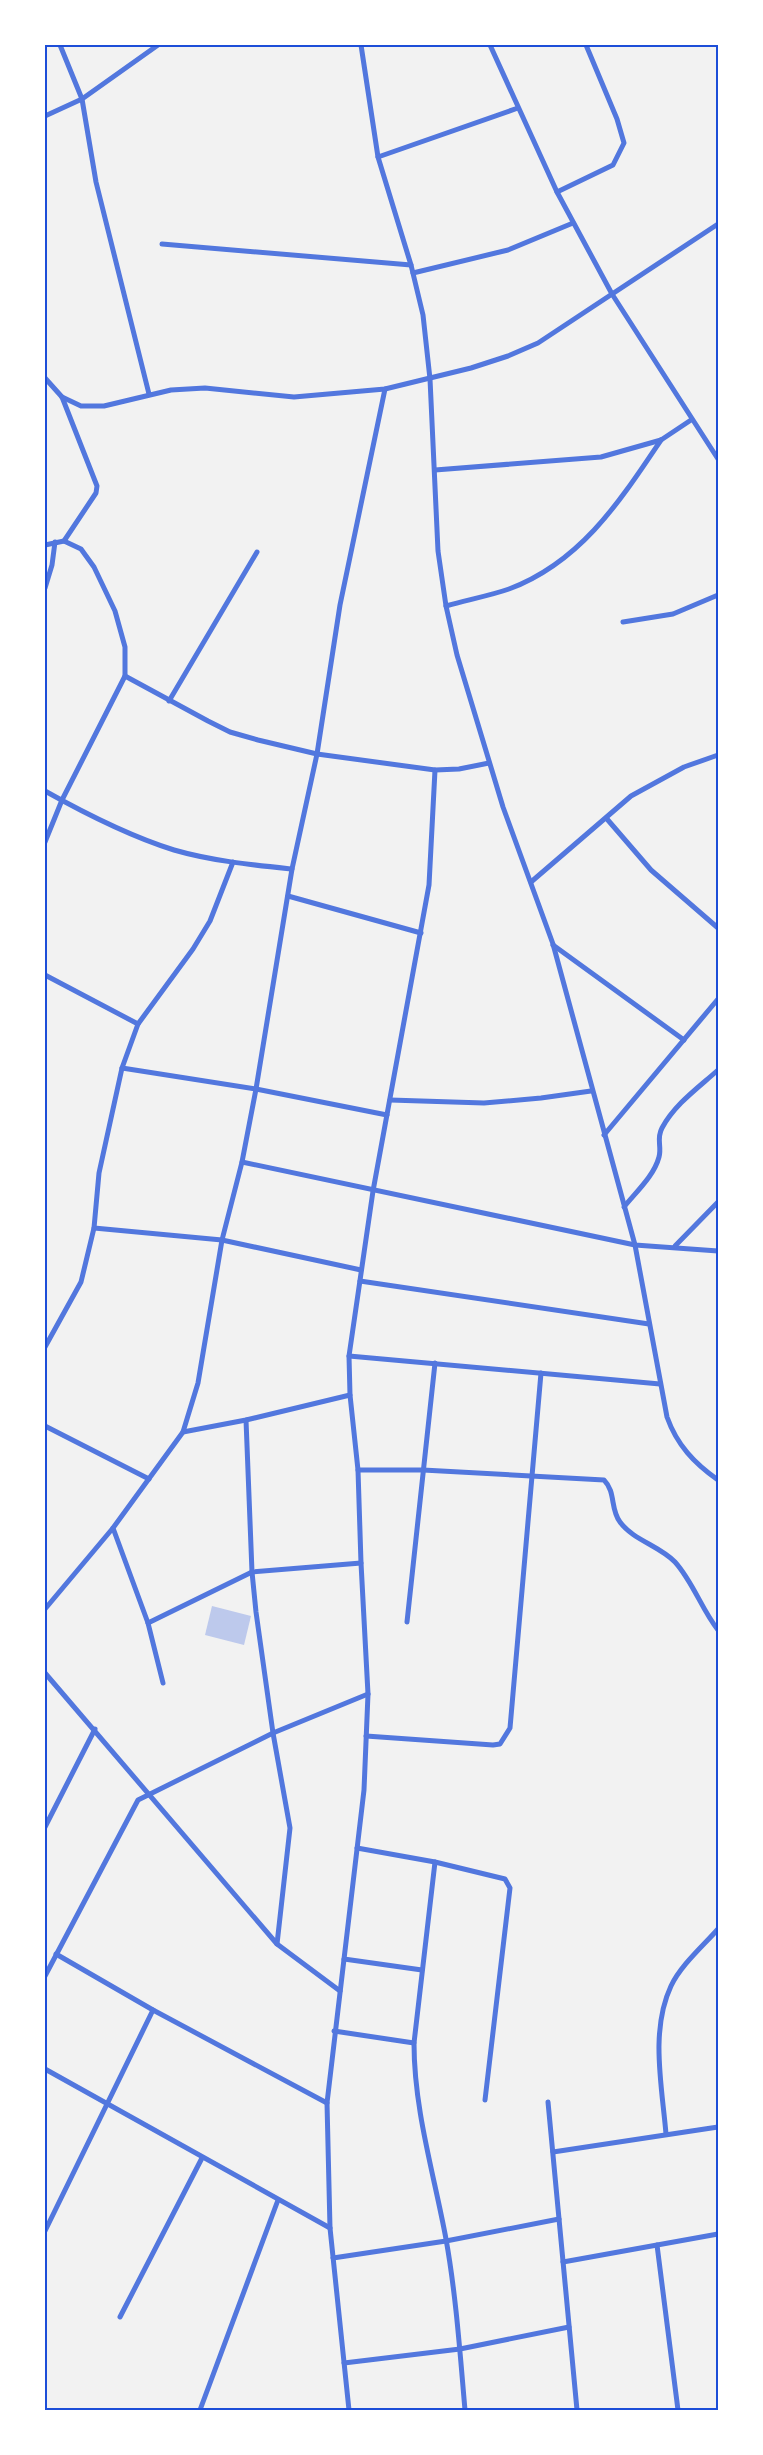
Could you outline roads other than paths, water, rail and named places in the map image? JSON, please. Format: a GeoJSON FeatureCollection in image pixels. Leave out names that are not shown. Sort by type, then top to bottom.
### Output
{"type":"FeatureCollection","features":[{"type":"Feature","properties":{"kind":"street"},"geometry":{"type":"LineString","coordinates":[[60,45],[82,99],[96,182],[150,394]]}},
{"type":"Feature","properties":{"kind":"street"},"geometry":{"type":"LineString","coordinates":[[45,116],[82,99],[158,45]]}},
{"type":"Feature","properties":{"kind":"street"},"geometry":{"type":"LineString","coordinates":[[361,45],[378,158],[411,265],[423,315],[430,379],[438,551],[456,655],[489,763],[553,944],[591,1091],[635,1245],[667,1417],[674,1436],[687,1454],[718,1480]]}},
{"type":"Feature","properties":{"kind":"street"},"geometry":{"type":"LineString","coordinates":[[490,45],[557,192],[612,294],[691,420],[718,459]]}},
{"type":"Feature","properties":{"kind":"street"},"geometry":{"type":"LineString","coordinates":[[557,192],[613,165],[624,143],[617,119],[586,45]]}},
{"type":"Feature","properties":{"kind":"street"},"geometry":{"type":"LineString","coordinates":[[378,158],[518,108]]}},
{"type":"Feature","properties":{"kind":"street"},"geometry":{"type":"LineString","coordinates":[[413,273],[508,250],[573,223]]}},
{"type":"Feature","properties":{"kind":"street"},"geometry":{"type":"LineString","coordinates":[[62,397],[81,406],[104,406],[171,390],[205,388],[294,397],[313,397],[385,389],[430,379],[508,356],[538,343],[718,224]]}},
{"type":"Feature","properties":{"kind":"street"},"geometry":{"type":"LineString","coordinates":[[162,244],[411,265]]}},
{"type":"Feature","properties":{"kind":"street"},"geometry":{"type":"LineString","coordinates":[[45,378],[62,397],[97,486],[96,493],[64,541]]}},
{"type":"Feature","properties":{"kind":"street"},"geometry":{"type":"LineString","coordinates":[[45,1609],[113,1528],[183,1432],[198,1383],[222,1240],[242,1162],[256,1089],[292,869],[317,754],[340,605],[385,389]]}},
{"type":"Feature","properties":{"kind":"street"},"geometry":{"type":"LineString","coordinates":[[435,470],[601,457],[661,440],[691,420]]}},
{"type":"Feature","properties":{"kind":"street"},"geometry":{"type":"LineString","coordinates":[[446,606],[509,589],[564,560],[604,521],[661,440]]}},
{"type":"Feature","properties":{"kind":"street"},"geometry":{"type":"LineString","coordinates":[[45,545],[64,541],[80,549],[94,567],[115,611],[125,646],[124,676],[62,800],[45,842]]}},
{"type":"Feature","properties":{"kind":"street"},"geometry":{"type":"LineString","coordinates":[[45,588],[52,565],[55,542]]}},
{"type":"Feature","properties":{"kind":"street"},"geometry":{"type":"LineString","coordinates":[[169,701],[257,552]]}},
{"type":"Feature","properties":{"kind":"street"},"geometry":{"type":"LineString","coordinates":[[623,622],[673,614],[718,595]]}},
{"type":"Feature","properties":{"kind":"street"},"geometry":{"type":"LineString","coordinates":[[124,676],[230,732],[317,754],[435,770],[459,769],[489,763]]}},
{"type":"Feature","properties":{"kind":"street"},"geometry":{"type":"LineString","coordinates":[[532,882],[631,796],[655,781],[684,767],[718,755]]}},
{"type":"Feature","properties":{"kind":"street"},"geometry":{"type":"LineString","coordinates":[[348,2410],[330,2228],[327,2103],[334,2031],[364,1790],[368,1694],[358,1470],[350,1395],[349,1356],[373,1190],[429,885],[435,770]]}},
{"type":"Feature","properties":{"kind":"street"},"geometry":{"type":"LineString","coordinates":[[45,791],[151,842],[176,850],[233,862],[292,869]]}},
{"type":"Feature","properties":{"kind":"street"},"geometry":{"type":"LineString","coordinates":[[607,818],[651,870],[718,928]]}},
{"type":"Feature","properties":{"kind":"street"},"geometry":{"type":"LineString","coordinates":[[45,1347],[82,1282],[94,1228],[99,1173],[122,1068],[138,1024],[193,949],[210,921],[233,862]]}},
{"type":"Feature","properties":{"kind":"street"},"geometry":{"type":"LineString","coordinates":[[288,896],[421,932]]}},
{"type":"Feature","properties":{"kind":"street"},"geometry":{"type":"LineString","coordinates":[[553,944],[684,1040]]}},
{"type":"Feature","properties":{"kind":"street"},"geometry":{"type":"LineString","coordinates":[[45,975],[138,1024]]}},
{"type":"Feature","properties":{"kind":"street"},"geometry":{"type":"LineString","coordinates":[[604,1135],[718,999]]}},
{"type":"Feature","properties":{"kind":"street"},"geometry":{"type":"LineString","coordinates":[[122,1068],[256,1089],[387,1115]]}},
{"type":"Feature","properties":{"kind":"street"},"geometry":{"type":"LineString","coordinates":[[624,1207],[654,1169],[660,1156],[658,1137],[672,1112],[718,1070]]}},
{"type":"Feature","properties":{"kind":"street"},"geometry":{"type":"LineString","coordinates":[[390,1100],[484,1103],[591,1091]]}},
{"type":"Feature","properties":{"kind":"street"},"geometry":{"type":"LineString","coordinates":[[242,1162],[635,1245],[675,1246],[718,1251]]}},
{"type":"Feature","properties":{"kind":"street"},"geometry":{"type":"LineString","coordinates":[[675,1246],[718,1202]]}},
{"type":"Feature","properties":{"kind":"street"},"geometry":{"type":"LineString","coordinates":[[94,1228],[222,1240],[362,1270]]}},
{"type":"Feature","properties":{"kind":"street"},"geometry":{"type":"LineString","coordinates":[[360,1281],[649,1324]]}},
{"type":"Feature","properties":{"kind":"street"},"geometry":{"type":"LineString","coordinates":[[349,1356],[660,1384]]}},
{"type":"Feature","properties":{"kind":"street"},"geometry":{"type":"LineString","coordinates":[[407,1622],[435,1363]]}},
{"type":"Feature","properties":{"kind":"street"},"geometry":{"type":"LineString","coordinates":[[366,1736],[493,1745],[500,1744],[506,1737],[510,1728],[541,1373]]}},
{"type":"Feature","properties":{"kind":"street"},"geometry":{"type":"LineString","coordinates":[[183,1432],[246,1420],[350,1395]]}},
{"type":"Feature","properties":{"kind":"street"},"geometry":{"type":"LineString","coordinates":[[246,1420],[252,1572],[273,1733],[290,1828],[277,1944]]}},
{"type":"Feature","properties":{"kind":"street"},"geometry":{"type":"LineString","coordinates":[[45,1426],[149,1479]]}},
{"type":"Feature","properties":{"kind":"street"},"geometry":{"type":"LineString","coordinates":[[358,1470],[423,1470],[604,1480],[612,1490],[618,1520],[624,1528],[676,1562],[718,1630]]}},
{"type":"Feature","properties":{"kind":"street"},"geometry":{"type":"LineString","coordinates":[[113,1528],[148,1623],[163,1683]]}},
{"type":"Feature","properties":{"kind":"street"},"geometry":{"type":"LineString","coordinates":[[148,1623],[252,1572],[361,1563]]}},
{"type":"Feature","properties":{"kind":"street"},"geometry":{"type":"LineString","coordinates":[[45,1673],[95,1729],[147,1794],[277,1944],[340,1991]]}},
{"type":"Feature","properties":{"kind":"street"},"geometry":{"type":"LineString","coordinates":[[45,1976],[138,1800],[273,1733],[368,1694]]}},
{"type":"Feature","properties":{"kind":"street"},"geometry":{"type":"LineString","coordinates":[[45,1828],[95,1729]]}},
{"type":"Feature","properties":{"kind":"street"},"geometry":{"type":"LineString","coordinates":[[357,1848],[435,1862],[505,1880],[510,1888],[485,2100]]}},
{"type":"Feature","properties":{"kind":"street"},"geometry":{"type":"LineString","coordinates":[[435,1862],[414,2044],[418,2100],[446,2241],[460,2349],[465,2410]]}},
{"type":"Feature","properties":{"kind":"street"},"geometry":{"type":"LineString","coordinates":[[666,2134],[658,2034],[671,1986],[685,1966],[718,1929]]}},
{"type":"Feature","properties":{"kind":"street"},"geometry":{"type":"LineString","coordinates":[[56,1954],[153,2010],[327,2103]]}},
{"type":"Feature","properties":{"kind":"street"},"geometry":{"type":"LineString","coordinates":[[344,1959],[422,1970]]}},
{"type":"Feature","properties":{"kind":"street"},"geometry":{"type":"LineString","coordinates":[[45,2231],[153,2010]]}},
{"type":"Feature","properties":{"kind":"street"},"geometry":{"type":"LineString","coordinates":[[334,2031],[414,2044]]}},
{"type":"Feature","properties":{"kind":"street"},"geometry":{"type":"LineString","coordinates":[[45,2069],[330,2228]]}},
{"type":"Feature","properties":{"kind":"street"},"geometry":{"type":"LineString","coordinates":[[548,2102],[577,2410]]}},
{"type":"Feature","properties":{"kind":"street"},"geometry":{"type":"LineString","coordinates":[[553,2152],[718,2127]]}},
{"type":"Feature","properties":{"kind":"street"},"geometry":{"type":"LineString","coordinates":[[120,2317],[202,2158]]}},
{"type":"Feature","properties":{"kind":"street"},"geometry":{"type":"LineString","coordinates":[[200,2410],[278,2200]]}},
{"type":"Feature","properties":{"kind":"street"},"geometry":{"type":"LineString","coordinates":[[333,2258],[446,2241],[559,2219]]}},
{"type":"Feature","properties":{"kind":"street"},"geometry":{"type":"LineString","coordinates":[[563,2262],[718,2234]]}},
{"type":"Feature","properties":{"kind":"street"},"geometry":{"type":"LineString","coordinates":[[657,2245],[678,2410]]}},
{"type":"Feature","properties":{"kind":"street"},"geometry":{"type":"LineString","coordinates":[[344,2363],[460,2349],[569,2327]]}}]}
